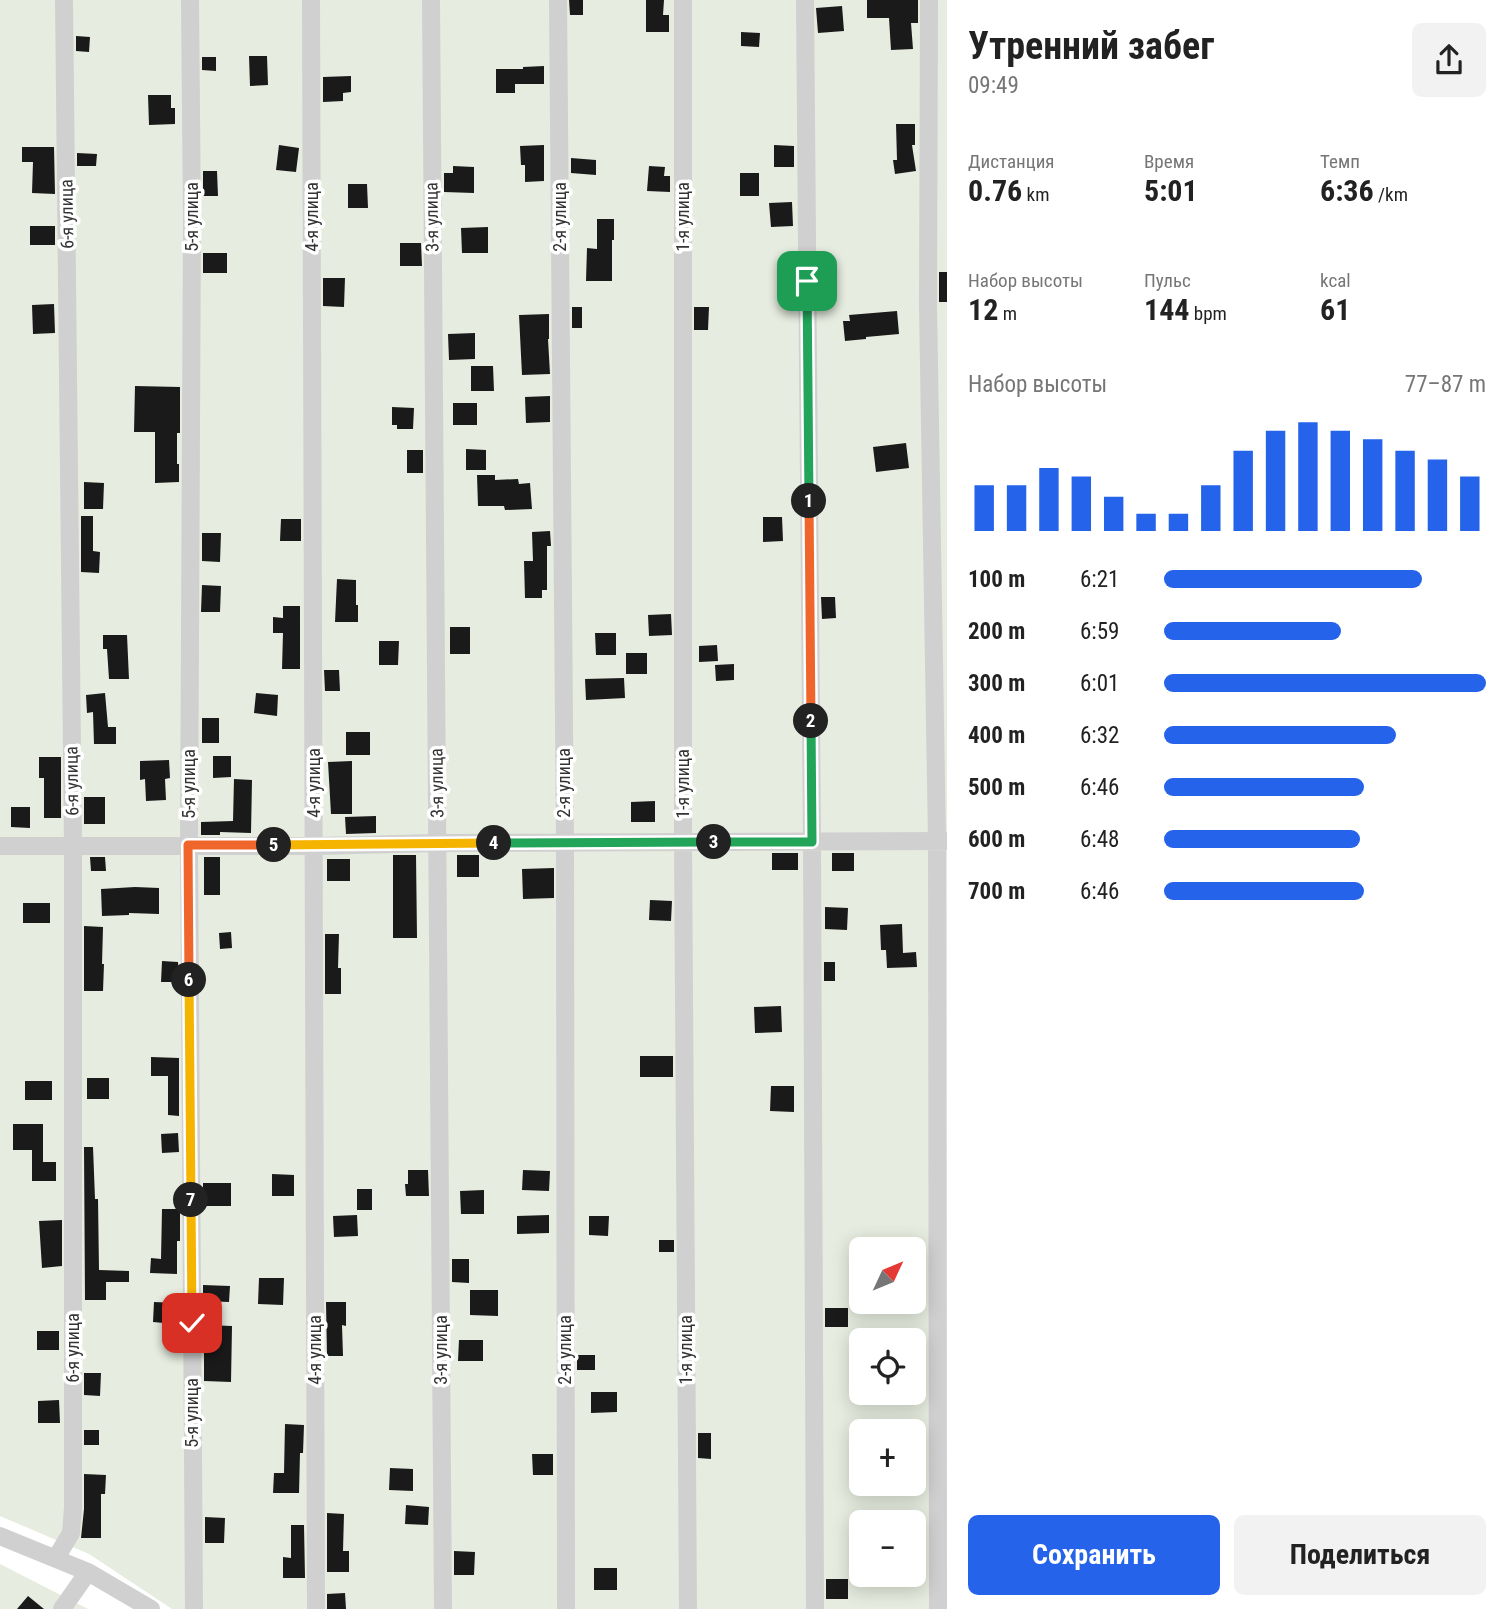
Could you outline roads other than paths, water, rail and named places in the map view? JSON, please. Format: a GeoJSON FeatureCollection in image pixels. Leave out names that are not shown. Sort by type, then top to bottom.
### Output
{"type":"FeatureCollection","features":[{"type":"Feature","properties":{"kind":"street","name":"6-я улица"},"geometry":{"type":"LineString","coordinates":[[56,1558],[71,1533],[73,1508],[73,846],[64,0]]}},
{"type":"Feature","properties":{"kind":"street","name":"5-я улица"},"geometry":{"type":"LineString","coordinates":[[190,0],[192,221],[188,845],[194,1609]]}},
{"type":"Feature","properties":{"kind":"street","name":"4-я улица"},"geometry":{"type":"LineString","coordinates":[[311,0],[316,1609]]}},
{"type":"Feature","properties":{"kind":"street","name":"3-я улица"},"geometry":{"type":"LineString","coordinates":[[431,0],[443,1609]]}},
{"type":"Feature","properties":{"kind":"street","name":"2-я улица"},"geometry":{"type":"LineString","coordinates":[[558,0],[565,843],[566,1609]]}},
{"type":"Feature","properties":{"kind":"street","name":"1-я улица"},"geometry":{"type":"LineString","coordinates":[[682,0],[683,842],[688,1609]]}},
{"type":"Feature","properties":{"kind":"street"},"geometry":{"type":"LineString","coordinates":[[805,0],[815,1609]]}},
{"type":"Feature","properties":{"kind":"street"},"geometry":{"type":"LineString","coordinates":[[929,0],[929,306],[942,841],[938,1609]]}},
{"type":"Feature","properties":{"kind":"street"},"geometry":{"type":"LineString","coordinates":[[0,846],[942,841]]}},
{"type":"Feature","properties":{"kind":"street"},"geometry":{"type":"LineString","coordinates":[[0,1536],[88,1572],[151,1609]]}},
{"type":"Feature","properties":{"kind":"street"},"geometry":{"type":"LineString","coordinates":[[62,1609],[88,1572]]}}]}
